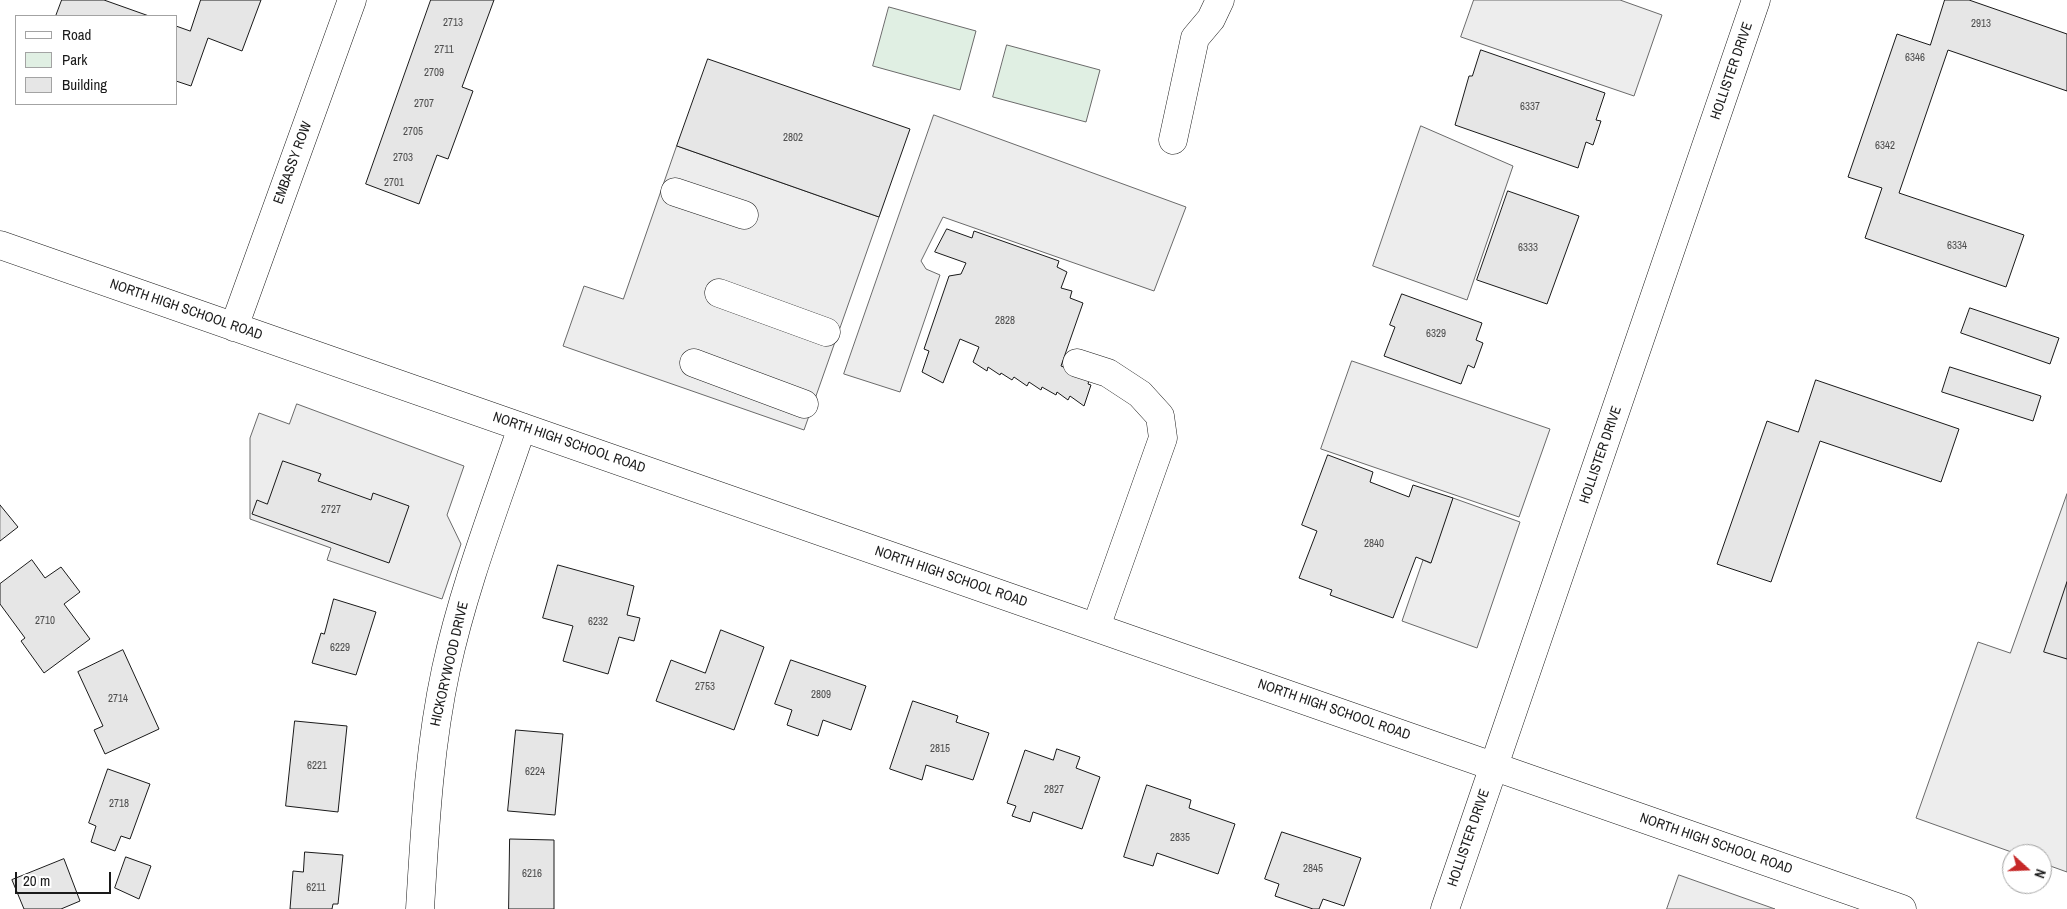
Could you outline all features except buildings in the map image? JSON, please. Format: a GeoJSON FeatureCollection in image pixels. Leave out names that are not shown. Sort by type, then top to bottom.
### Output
{"type":"FeatureCollection","features":[{"type":"Feature","properties":{"kind":"street","name":"EMBASSY ROW"},"geometry":{"type":"LineString","coordinates":[[234,327],[352,0]]}},
{"type":"Feature","properties":{"kind":"street"},"geometry":{"type":"LineString","coordinates":[[1172,140],[1195,38],[1211,19],[1220,0]]}},
{"type":"Feature","properties":{"kind":"street","name":"HOLLISTER DRIVE"},"geometry":{"type":"LineString","coordinates":[[1445,909],[1756,0]]}},
{"type":"Feature","properties":{"kind":"street"},"geometry":{"type":"LineString","coordinates":[[675,192],[744,214]]}},
{"type":"Feature","properties":{"kind":"street","name":"NORTH HIGH SCHOOL ROAD"},"geometry":{"type":"LineString","coordinates":[[0,245],[1902,909]]}},
{"type":"Feature","properties":{"kind":"street"},"geometry":{"type":"LineString","coordinates":[[719,293],[826,332]]}},
{"type":"Feature","properties":{"kind":"street"},"geometry":{"type":"LineString","coordinates":[[694,363],[804,404]]}},
{"type":"Feature","properties":{"kind":"street"},"geometry":{"type":"LineString","coordinates":[[1077,363],[1108,373],[1140,394],[1160,416],[1163,438],[1096,627]]}},
{"type":"Feature","properties":{"kind":"street","name":"HICKORYWOOD DRIVE"},"geometry":{"type":"LineString","coordinates":[[420,909],[428,782],[447,667],[471,577],[522,427]]}},
{"type":"Feature","properties":{"kind":"green space"},"geometry":{"type":"Polygon","coordinates":[[[889,7],[976,31],[960,90],[873,66],[889,7]]]}},
{"type":"Feature","properties":{"kind":"green space"},"geometry":{"type":"Polygon","coordinates":[[[1007,45],[1100,70],[1086,122],[993,97],[1007,45]]]}},
{"type":"Feature","properties":{"kind":"shaded area"},"geometry":{"type":"Polygon","coordinates":[[[1474,0],[1620,0],[1662,15],[1634,96],[1461,37],[1474,0]]]}},
{"type":"Feature","properties":{"kind":"shaded area"},"geometry":{"type":"Polygon","coordinates":[[[934,115],[1186,207],[1154,291],[943,217],[921,261],[926,269],[940,275],[900,392],[844,374],[934,115]]]}},
{"type":"Feature","properties":{"kind":"shaded area"},"geometry":{"type":"Polygon","coordinates":[[[1421,126],[1513,166],[1467,300],[1373,266],[1421,126]]]}},
{"type":"Feature","properties":{"kind":"shaded area"},"geometry":{"type":"Polygon","coordinates":[[[677,146],[879,217],[804,430],[563,346],[584,286],[623,299],[677,146]]]}},
{"type":"Feature","properties":{"kind":"shaded area"},"geometry":{"type":"Polygon","coordinates":[[[1352,361],[1550,429],[1519,517],[1321,449],[1352,361]]]}},
{"type":"Feature","properties":{"kind":"shaded area"},"geometry":{"type":"Polygon","coordinates":[[[297,404],[464,466],[447,515],[461,544],[442,599],[327,560],[331,548],[250,519],[250,438],[259,413],[289,424],[297,404]]]}},
{"type":"Feature","properties":{"kind":"shaded area"},"geometry":{"type":"Polygon","coordinates":[[[2067,494],[2067,872],[2052,867],[2052,844],[2002,844],[2002,849],[1916,818],[1978,642],[2010,653],[2067,494]]]}},
{"type":"Feature","properties":{"kind":"shaded area"},"geometry":{"type":"Polygon","coordinates":[[[1453,498],[1520,522],[1477,648],[1402,621],[1423,560],[1430,563],[1453,498]]]}},
{"type":"Feature","properties":{"kind":"shaded area"},"geometry":{"type":"Polygon","coordinates":[[[1679,875],[1775,909],[1667,909],[1679,875]]]}}]}
